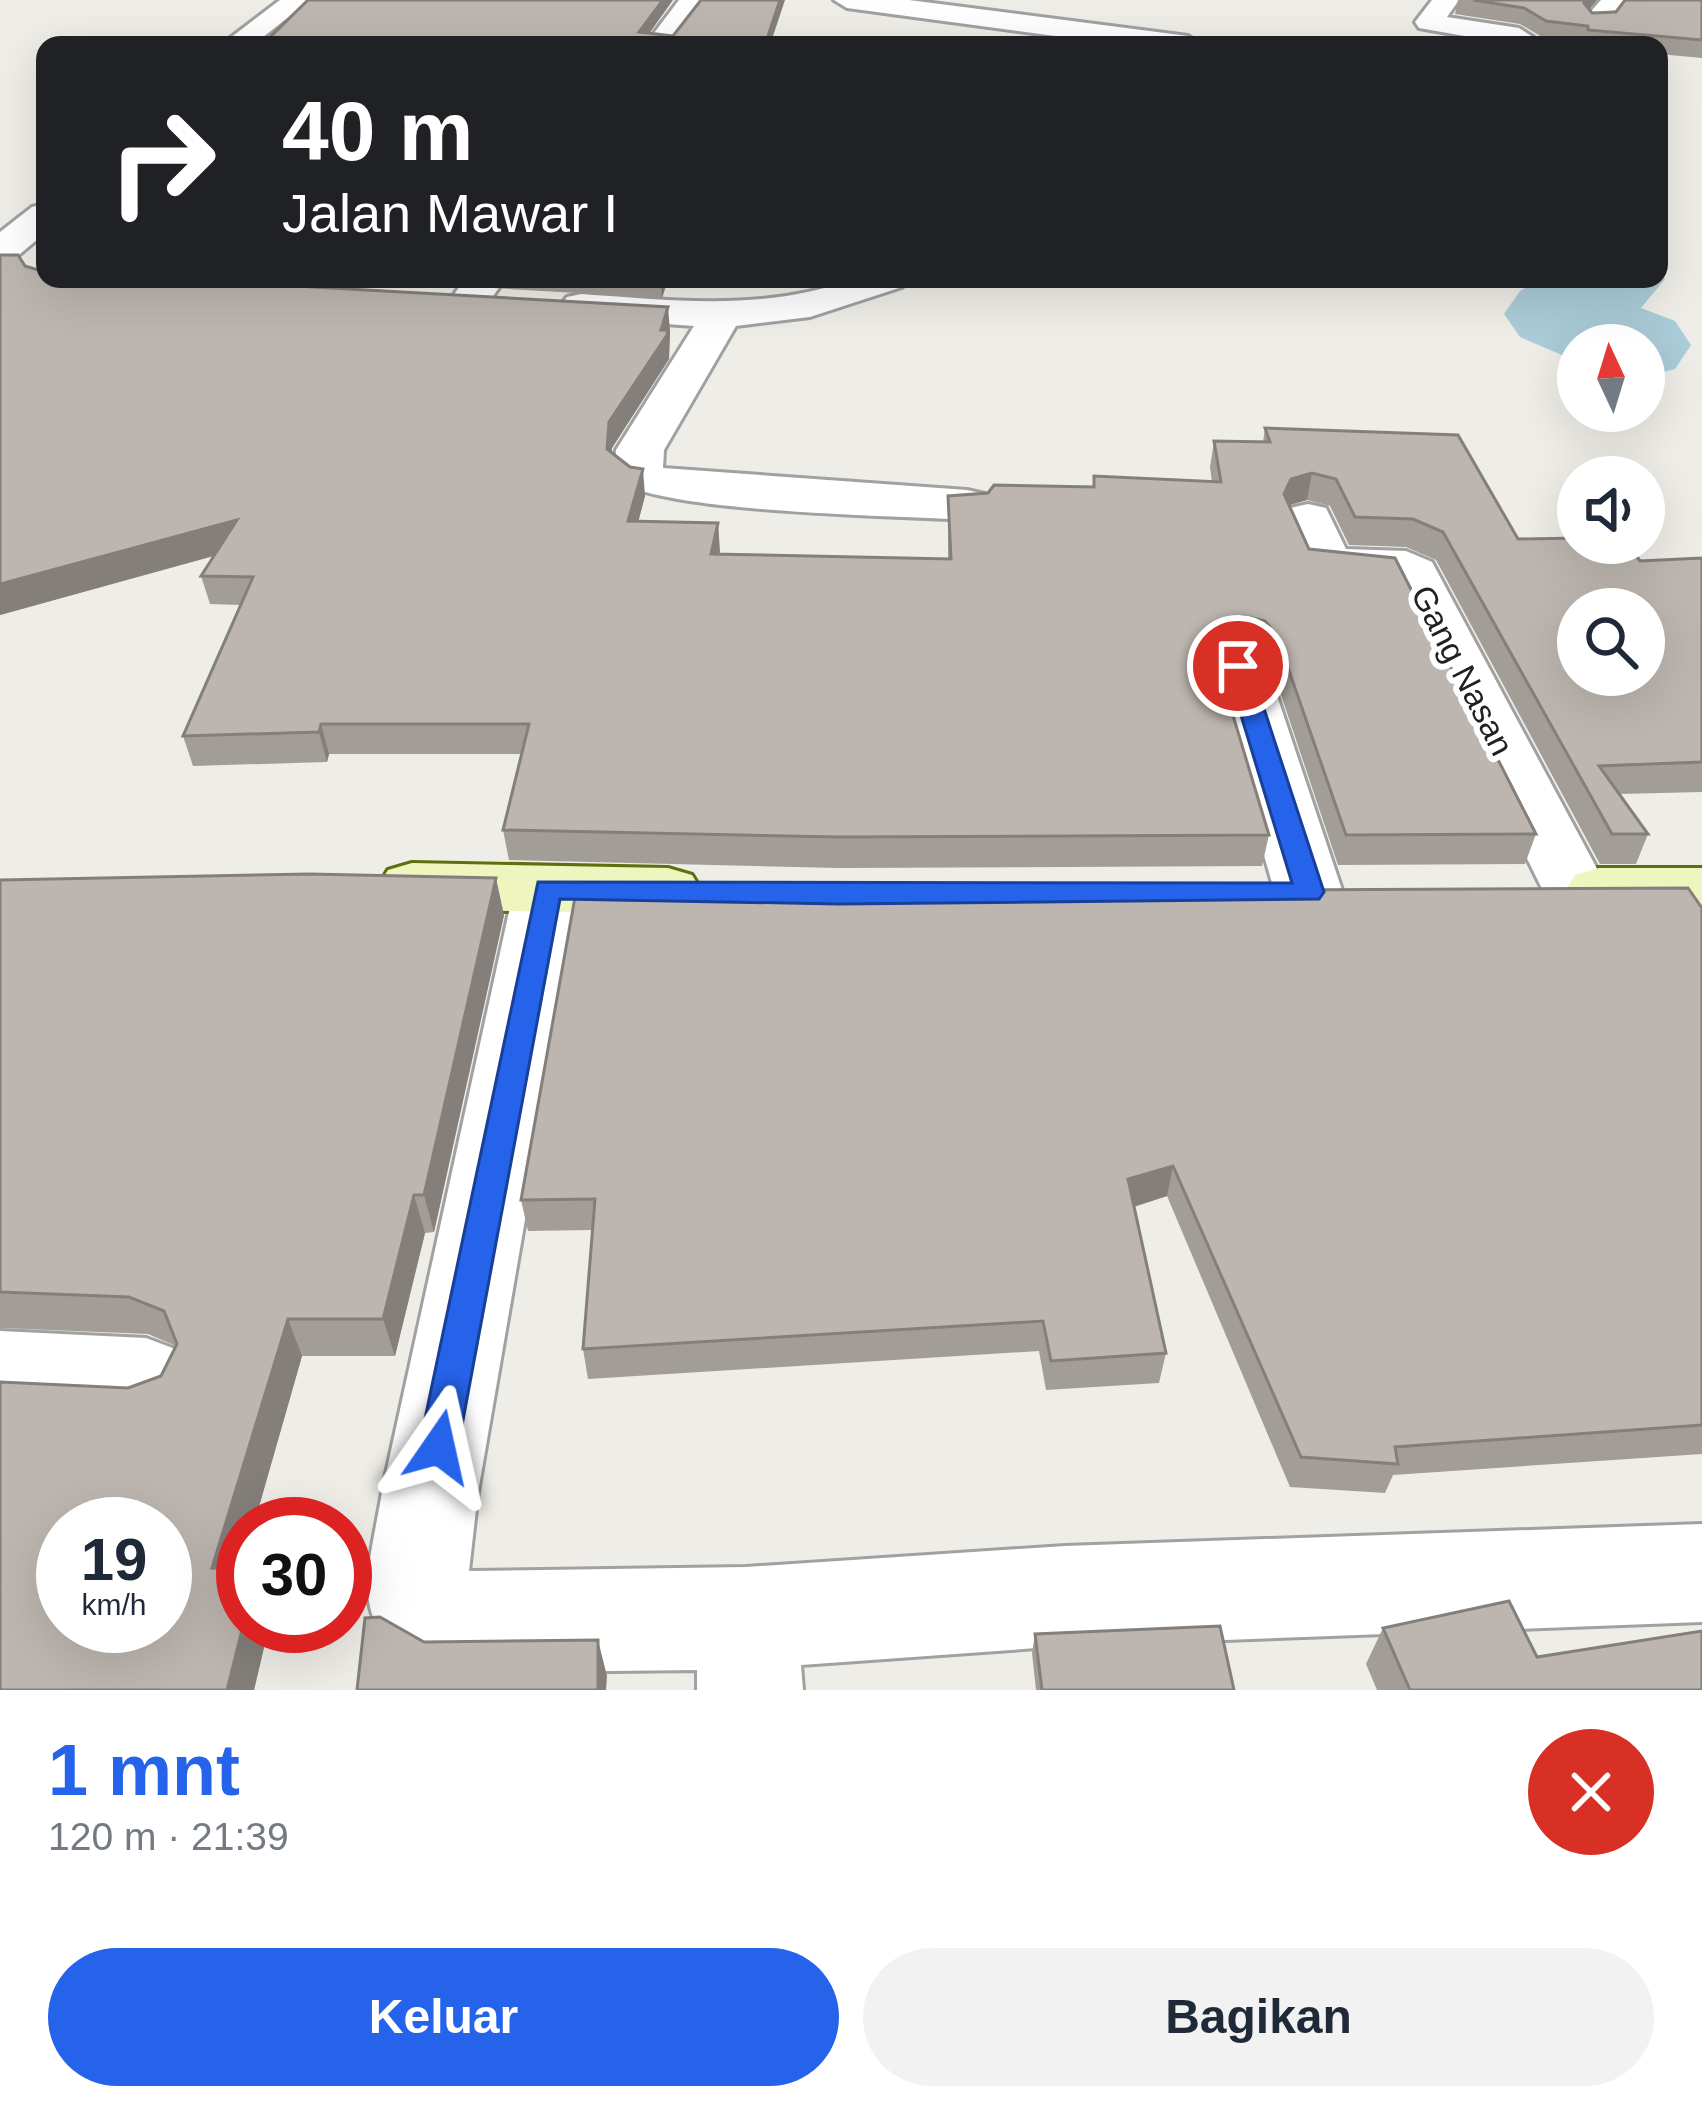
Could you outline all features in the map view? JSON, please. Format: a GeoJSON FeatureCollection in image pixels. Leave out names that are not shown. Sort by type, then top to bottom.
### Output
{"type":"FeatureCollection","features":[{"type":"Feature","properties":{"kind":"street"},"geometry":{"type":"LineString","coordinates":[[247,36],[297,0]]}},
{"type":"Feature","properties":{"kind":"street"},"geometry":{"type":"LineString","coordinates":[[666,36],[694,0]]}},
{"type":"Feature","properties":{"kind":"street"},"geometry":{"type":"LineString","coordinates":[[847,0],[1120,36]]}},
{"type":"Feature","properties":{"kind":"street"},"geometry":{"type":"LineString","coordinates":[[1446,0],[1429,22],[1513,36]]}},
{"type":"Feature","properties":{"kind":"street"},"geometry":{"type":"LineString","coordinates":[[8,268],[36,228]]}},
{"type":"Feature","properties":{"kind":"street"},"geometry":{"type":"LineString","coordinates":[[423,298],[502,296],[713,317],[821,304],[864,288]]}},
{"type":"Feature","properties":{"kind":"street"},"geometry":{"type":"LineString","coordinates":[[713,317],[715,328],[640,450],[638,476],[676,487],[967,505]]}},
{"type":"Feature","properties":{"kind":"street","name":"Gang Nasan"},"geometry":{"type":"LineString","coordinates":[[1308,519],[1325,564],[1406,567],[1414,573],[1575,891]]}},
{"type":"Feature","properties":{"kind":"street"},"geometry":{"type":"LineString","coordinates":[[1238,666],[1310,892]]}},
{"type":"Feature","properties":{"kind":"street"},"geometry":{"type":"LineString","coordinates":[[342,885],[727,892]]}},
{"type":"Feature","properties":{"kind":"street"},"geometry":{"type":"LineString","coordinates":[[548,889],[430,1492],[418,1580],[420,1606],[438,1622],[748,1654],[1065,1596],[1702,1573]]}},
{"type":"Feature","properties":{"kind":"street"},"geometry":{"type":"LineString","coordinates":[[1508,892],[1702,891]]}},
{"type":"Feature","properties":{"kind":"street"},"geometry":{"type":"LineString","coordinates":[[1239,893],[1376,892]]}},
{"type":"Feature","properties":{"kind":"street"},"geometry":{"type":"LineString","coordinates":[[0,1372],[146,1379]]}},
{"type":"Feature","properties":{"kind":"building"},"geometry":{"type":"Polygon","coordinates":[[[308,0],[663,0],[639,32],[673,36],[271,36],[308,0]]]}},
{"type":"Feature","properties":{"kind":"building"},"geometry":{"type":"Polygon","coordinates":[[[701,0],[780,0],[768,36],[673,36],[701,0]]]}},
{"type":"Feature","properties":{"kind":"building"},"geometry":{"type":"Polygon","coordinates":[[[1473,0],[1586,0],[1592,13],[1616,12],[1625,0],[1702,0],[1702,40],[1588,30],[1588,26],[1546,21],[1524,8],[1473,0]]]}},
{"type":"Feature","properties":{"kind":"building"},"geometry":{"type":"Polygon","coordinates":[[[0,255],[18,255],[25,266],[36,269],[36,288],[330,288],[668,307],[661,330],[668,330],[667,335],[609,422],[607,449],[630,467],[643,469],[628,521],[718,523],[711,554],[951,559],[948,496],[988,493],[994,485],[1094,487],[1094,476],[1221,482],[1214,441],[1270,442],[1265,428],[1458,435],[1518,539],[1557,538],[1557,564],[1665,564],[1665,560],[1702,558],[1702,762],[1599,766],[1648,834],[1612,834],[1443,532],[1413,519],[1355,517],[1336,479],[1312,473],[1291,479],[1284,494],[1309,549],[1395,558],[1536,834],[1346,835],[1277,636],[1265,621],[1244,616],[1222,621],[1210,639],[1269,835],[839,837],[503,830],[529,724],[321,724],[319,732],[183,736],[253,577],[201,576],[237,520],[0,584],[0,255]]]}},
{"type":"Feature","properties":{"kind":"building"},"geometry":{"type":"Polygon","coordinates":[[[310,874],[496,878],[424,1195],[414,1195],[383,1319],[288,1319],[234,1497],[216,1497],[212,1568],[216,1568],[216,1653],[236,1653],[227,1690],[0,1690],[0,1382],[128,1388],[161,1376],[177,1344],[164,1311],[129,1297],[0,1292],[0,880],[310,874]]]}},
{"type":"Feature","properties":{"kind":"building"},"geometry":{"type":"Polygon","coordinates":[[[577,886],[839,892],[1688,888],[1702,908],[1702,1425],[1395,1447],[1398,1464],[1301,1457],[1173,1166],[1128,1179],[1166,1353],[1051,1361],[1043,1321],[583,1349],[595,1199],[521,1200],[577,886]]]}},
{"type":"Feature","properties":{"kind":"building"},"geometry":{"type":"Polygon","coordinates":[[[1509,1601],[1537,1657],[1702,1631],[1702,1690],[1410,1690],[1383,1628],[1509,1601]]]}},
{"type":"Feature","properties":{"kind":"building"},"geometry":{"type":"Polygon","coordinates":[[[380,1617],[424,1642],[598,1640],[598,1690],[357,1690],[361,1653],[372,1653],[372,1618],[380,1617]]]}},
{"type":"Feature","properties":{"kind":"building"},"geometry":{"type":"Polygon","coordinates":[[[1220,1626],[1234,1690],[1042,1690],[1035,1634],[1220,1626]]]}},
{"type":"Feature","properties":{"kind":"waterway"},"geometry":{"type":"LineString","coordinates":[[1584,324],[1559,314],[1599,288]]}},
{"type":"Feature","properties":{"kind":"route"},"geometry":{"type":"LineString","coordinates":[[439,1447],[548,889],[839,895],[1310,892],[1238,666]]}}]}
